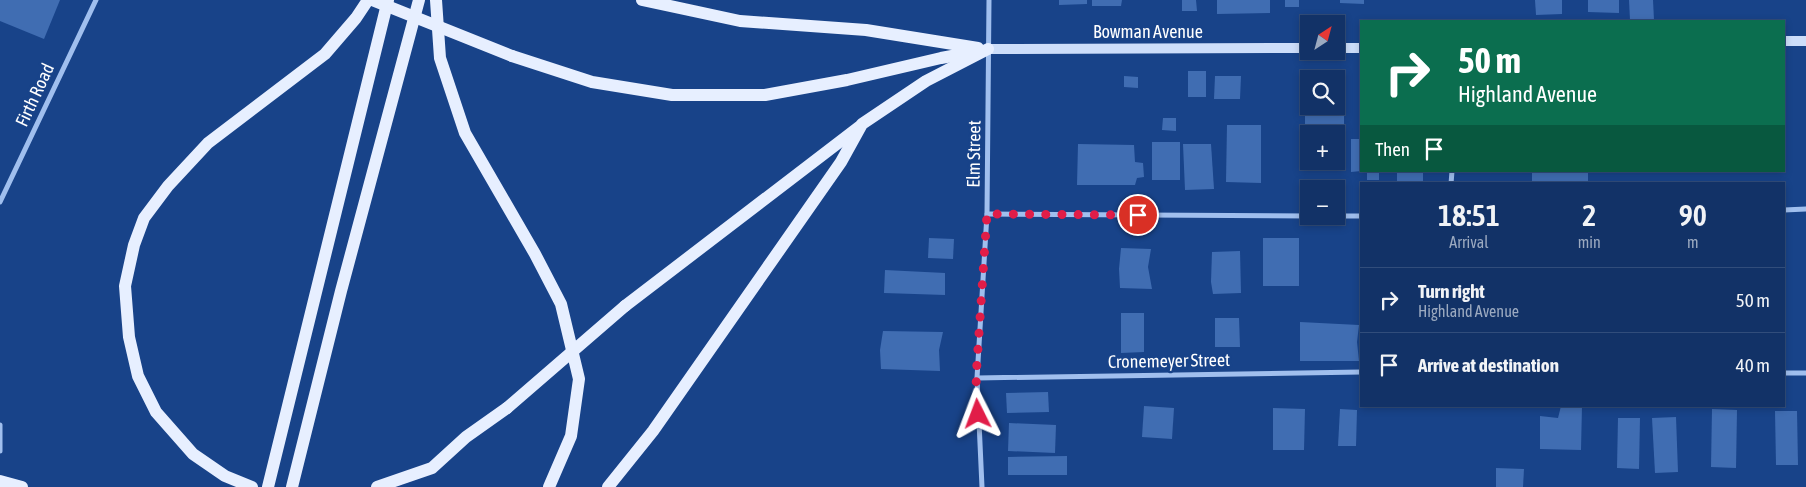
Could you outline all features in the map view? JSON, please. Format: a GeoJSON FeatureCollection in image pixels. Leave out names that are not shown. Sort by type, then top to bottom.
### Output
{"type":"FeatureCollection","features":[{"type":"Feature","properties":{"kind":"main road"},"geometry":{"type":"LineString","coordinates":[[252,487],[225,476],[193,454],[156,412],[138,376],[129,337],[126,286],[134,245],[144,218],[168,186],[208,143],[325,54],[356,18],[368,0]]}},
{"type":"Feature","properties":{"kind":"main road"},"geometry":{"type":"LineString","coordinates":[[372,0],[512,56],[592,82],[672,95],[765,95],[847,80],[988,49]]}},
{"type":"Feature","properties":{"kind":"main road"},"geometry":{"type":"LineString","coordinates":[[268,487],[388,0]]}},
{"type":"Feature","properties":{"kind":"main road"},"geometry":{"type":"LineString","coordinates":[[292,487],[341,291],[419,0]]}},
{"type":"Feature","properties":{"kind":"main road"},"geometry":{"type":"LineString","coordinates":[[436,0],[440,58],[465,133],[561,304],[580,379],[571,436],[549,487]]}},
{"type":"Feature","properties":{"kind":"main road"},"geometry":{"type":"LineString","coordinates":[[642,0],[740,21],[866,30],[988,49]]}},
{"type":"Feature","properties":{"kind":"main road"},"geometry":{"type":"LineString","coordinates":[[1785,41],[1806,41]]}},
{"type":"Feature","properties":{"kind":"main road","name":"Bowman Avenue"},"geometry":{"type":"LineString","coordinates":[[988,49],[1300,48]]}},
{"type":"Feature","properties":{"kind":"main road"},"geometry":{"type":"LineString","coordinates":[[1345,48],[1360,48]]}},
{"type":"Feature","properties":{"kind":"main road"},"geometry":{"type":"LineString","coordinates":[[376,487],[432,468],[466,437],[506,408],[624,306],[862,124],[926,80],[988,49]]}},
{"type":"Feature","properties":{"kind":"main road"},"geometry":{"type":"LineString","coordinates":[[608,487],[659,423],[841,162],[862,124]]}},
{"type":"Feature","properties":{"kind":"main road"},"geometry":{"type":"LineString","coordinates":[[0,481],[22,487]]}},
{"type":"Feature","properties":{"kind":"street","name":"Firth Road"},"geometry":{"type":"LineString","coordinates":[[0,202],[96,0]]}},
{"type":"Feature","properties":{"kind":"street","name":"Elm Street"},"geometry":{"type":"LineString","coordinates":[[982,487],[976,378],[987,214],[989,0]]}},
{"type":"Feature","properties":{"kind":"street"},"geometry":{"type":"LineString","coordinates":[[1785,210],[1806,209]]}},
{"type":"Feature","properties":{"kind":"street"},"geometry":{"type":"LineString","coordinates":[[987,214],[1300,216]]}},
{"type":"Feature","properties":{"kind":"street"},"geometry":{"type":"LineString","coordinates":[[1345,216],[1360,216]]}},
{"type":"Feature","properties":{"kind":"street","name":"Cronemeyer Street"},"geometry":{"type":"LineString","coordinates":[[976,378],[1360,372]]}},
{"type":"Feature","properties":{"kind":"street"},"geometry":{"type":"LineString","coordinates":[[1785,373],[1806,373]]}},
{"type":"Feature","properties":{"kind":"street"},"geometry":{"type":"LineString","coordinates":[[0,425],[0,451]]}},
{"type":"Feature","properties":{"kind":"building"},"geometry":{"type":"Polygon","coordinates":[[[0,0],[60,0],[44,39],[0,21],[0,0]]]}},
{"type":"Feature","properties":{"kind":"building"},"geometry":{"type":"Polygon","coordinates":[[[1059,0],[1087,0],[1087,4],[1059,5],[1059,0]]]}},
{"type":"Feature","properties":{"kind":"building"},"geometry":{"type":"Polygon","coordinates":[[[1092,0],[1122,0],[1121,6],[1092,6],[1092,0]]]}},
{"type":"Feature","properties":{"kind":"building"},"geometry":{"type":"Polygon","coordinates":[[[1182,0],[1196,0],[1197,11],[1182,11],[1182,0]]]}},
{"type":"Feature","properties":{"kind":"building"},"geometry":{"type":"Polygon","coordinates":[[[1217,0],[1270,0],[1270,13],[1217,14],[1217,0]]]}},
{"type":"Feature","properties":{"kind":"building"},"geometry":{"type":"Polygon","coordinates":[[[1285,0],[1299,0],[1299,7],[1285,7],[1285,0]]]}},
{"type":"Feature","properties":{"kind":"building"},"geometry":{"type":"Polygon","coordinates":[[[1340,0],[1364,0],[1364,4],[1340,3],[1340,0]]]}},
{"type":"Feature","properties":{"kind":"building"},"geometry":{"type":"Polygon","coordinates":[[[1535,0],[1562,0],[1562,14],[1536,15],[1535,0]]]}},
{"type":"Feature","properties":{"kind":"building"},"geometry":{"type":"Polygon","coordinates":[[[1588,0],[1619,0],[1619,13],[1588,12],[1588,0]]]}},
{"type":"Feature","properties":{"kind":"building"},"geometry":{"type":"Polygon","coordinates":[[[1629,0],[1653,0],[1654,20],[1630,20],[1629,0]]]}},
{"type":"Feature","properties":{"kind":"building"},"geometry":{"type":"Polygon","coordinates":[[[1188,71],[1206,71],[1206,97],[1188,97],[1188,71]]]}},
{"type":"Feature","properties":{"kind":"building"},"geometry":{"type":"Polygon","coordinates":[[[1124,76],[1138,77],[1138,88],[1124,87],[1124,76]]]}},
{"type":"Feature","properties":{"kind":"building"},"geometry":{"type":"Polygon","coordinates":[[[1215,76],[1241,76],[1240,99],[1214,99],[1215,76]]]}},
{"type":"Feature","properties":{"kind":"building"},"geometry":{"type":"Polygon","coordinates":[[[1305,115],[1344,115],[1344,125],[1305,125],[1305,115]]]}},
{"type":"Feature","properties":{"kind":"building"},"geometry":{"type":"Polygon","coordinates":[[[1163,118],[1176,118],[1176,131],[1162,130],[1163,118]]]}},
{"type":"Feature","properties":{"kind":"building"},"geometry":{"type":"Polygon","coordinates":[[[1227,125],[1261,125],[1261,183],[1226,182],[1227,125]]]}},
{"type":"Feature","properties":{"kind":"building"},"geometry":{"type":"Polygon","coordinates":[[[1351,139],[1360,139],[1360,171],[1351,172],[1351,139]]]}},
{"type":"Feature","properties":{"kind":"building"},"geometry":{"type":"Polygon","coordinates":[[[1152,142],[1180,142],[1180,180],[1152,180],[1152,142]]]}},
{"type":"Feature","properties":{"kind":"building"},"geometry":{"type":"Polygon","coordinates":[[[1078,144],[1134,145],[1135,162],[1143,163],[1144,177],[1137,178],[1135,185],[1077,185],[1078,144]]]}},
{"type":"Feature","properties":{"kind":"building"},"geometry":{"type":"Polygon","coordinates":[[[1183,144],[1211,144],[1214,189],[1185,190],[1183,144]]]}},
{"type":"Feature","properties":{"kind":"building"},"geometry":{"type":"Polygon","coordinates":[[[1367,172],[1379,172],[1379,180],[1367,180],[1367,172]]]}},
{"type":"Feature","properties":{"kind":"building"},"geometry":{"type":"Polygon","coordinates":[[[1397,172],[1423,172],[1423,182],[1397,182],[1397,172]]]}},
{"type":"Feature","properties":{"kind":"building"},"geometry":{"type":"Polygon","coordinates":[[[1532,172],[1588,172],[1588,182],[1532,182],[1532,172]]]}},
{"type":"Feature","properties":{"kind":"building"},"geometry":{"type":"Polygon","coordinates":[[[929,238],[954,239],[953,259],[928,258],[929,238]]]}},
{"type":"Feature","properties":{"kind":"building"},"geometry":{"type":"Polygon","coordinates":[[[1263,238],[1299,238],[1299,286],[1263,286],[1263,238]]]}},
{"type":"Feature","properties":{"kind":"building"},"geometry":{"type":"Polygon","coordinates":[[[1121,248],[1151,249],[1148,267],[1152,289],[1120,288],[1121,248]]]}},
{"type":"Feature","properties":{"kind":"building"},"geometry":{"type":"Polygon","coordinates":[[[1240,251],[1241,293],[1213,294],[1211,282],[1212,252],[1240,251]]]}},
{"type":"Feature","properties":{"kind":"building"},"geometry":{"type":"Polygon","coordinates":[[[885,270],[945,273],[945,295],[884,293],[885,270]]]}},
{"type":"Feature","properties":{"kind":"building"},"geometry":{"type":"Polygon","coordinates":[[[1121,313],[1144,313],[1144,352],[1121,353],[1121,313]]]}},
{"type":"Feature","properties":{"kind":"building"},"geometry":{"type":"Polygon","coordinates":[[[1215,318],[1239,318],[1240,347],[1215,347],[1215,318]]]}},
{"type":"Feature","properties":{"kind":"building"},"geometry":{"type":"Polygon","coordinates":[[[1300,322],[1359,325],[1357,342],[1359,361],[1300,361],[1300,322]]]}},
{"type":"Feature","properties":{"kind":"building"},"geometry":{"type":"Polygon","coordinates":[[[883,331],[943,332],[939,350],[940,371],[881,369],[880,350],[883,331]]]}},
{"type":"Feature","properties":{"kind":"building"},"geometry":{"type":"Polygon","coordinates":[[[1048,392],[1049,412],[1007,413],[1006,393],[1048,392]]]}},
{"type":"Feature","properties":{"kind":"building"},"geometry":{"type":"Polygon","coordinates":[[[1144,406],[1174,408],[1172,439],[1142,437],[1144,406]]]}},
{"type":"Feature","properties":{"kind":"building"},"geometry":{"type":"Polygon","coordinates":[[[1561,407],[1582,407],[1581,450],[1540,449],[1540,416],[1558,418],[1561,407]]]}},
{"type":"Feature","properties":{"kind":"building"},"geometry":{"type":"Polygon","coordinates":[[[1273,408],[1305,409],[1304,450],[1273,450],[1273,408]]]}},
{"type":"Feature","properties":{"kind":"building"},"geometry":{"type":"Polygon","coordinates":[[[1340,409],[1357,410],[1356,446],[1338,446],[1340,409]]]}},
{"type":"Feature","properties":{"kind":"building"},"geometry":{"type":"Polygon","coordinates":[[[1712,409],[1737,410],[1736,468],[1711,467],[1712,409]]]}},
{"type":"Feature","properties":{"kind":"building"},"geometry":{"type":"Polygon","coordinates":[[[1775,411],[1797,411],[1798,465],[1776,465],[1775,411]]]}},
{"type":"Feature","properties":{"kind":"building"},"geometry":{"type":"Polygon","coordinates":[[[1676,417],[1678,472],[1655,473],[1652,418],[1676,417]]]}},
{"type":"Feature","properties":{"kind":"building"},"geometry":{"type":"Polygon","coordinates":[[[1618,418],[1640,418],[1639,469],[1617,468],[1618,418]]]}},
{"type":"Feature","properties":{"kind":"building"},"geometry":{"type":"Polygon","coordinates":[[[1009,423],[1056,425],[1055,453],[1008,451],[1009,423]]]}},
{"type":"Feature","properties":{"kind":"building"},"geometry":{"type":"Polygon","coordinates":[[[1067,456],[1067,475],[1008,475],[1008,457],[1067,456]]]}},
{"type":"Feature","properties":{"kind":"building"},"geometry":{"type":"Polygon","coordinates":[[[1496,468],[1524,469],[1523,487],[1496,487],[1496,468]]]}},
{"type":"Feature","properties":{"kind":"route"},"geometry":{"type":"LineString","coordinates":[[978,414],[976,378],[987,214],[1138,215]]}}]}
